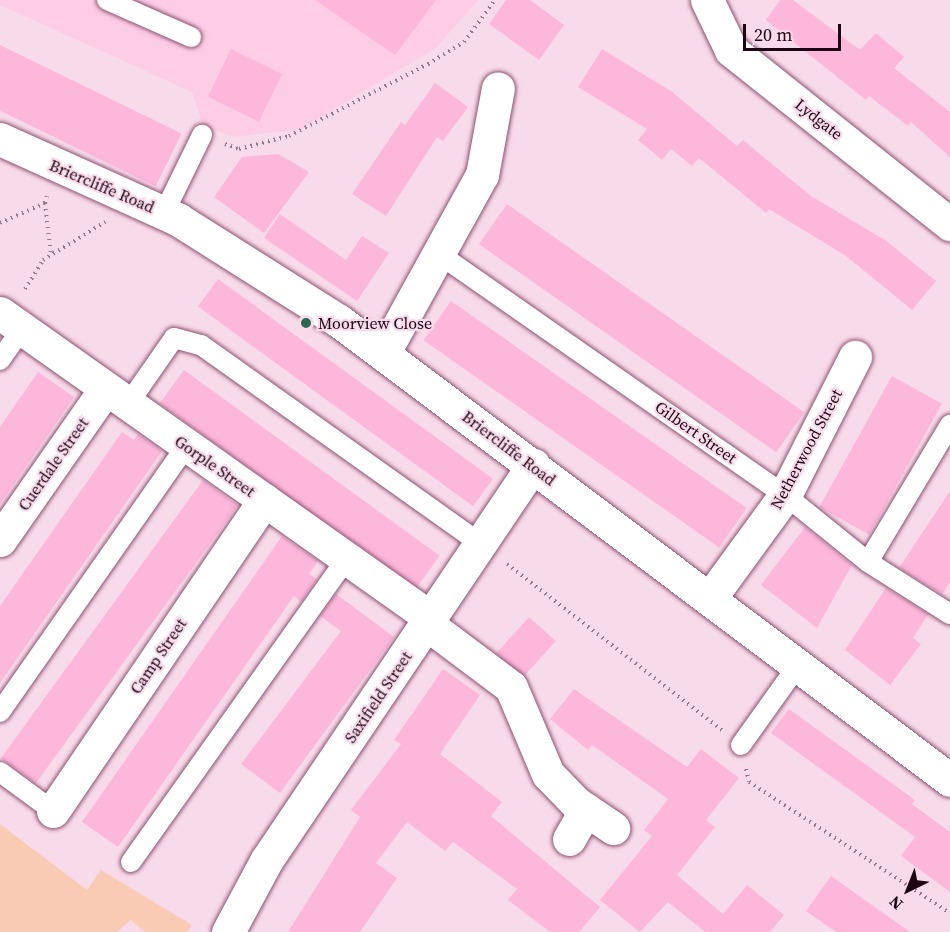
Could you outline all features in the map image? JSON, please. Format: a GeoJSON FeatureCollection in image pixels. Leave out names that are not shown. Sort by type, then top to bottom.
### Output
{"type":"FeatureCollection","features":[{"type":"Feature","properties":{"kind":"street","name":"Lydgate"},"geometry":{"type":"LineString","coordinates":[[707,0],[731,50],[950,224]]}},
{"type":"Feature","properties":{"kind":"street"},"geometry":{"type":"LineString","coordinates":[[383,354],[482,175],[498,88]]}},
{"type":"Feature","properties":{"kind":"street","name":"Briercliffe Road"},"geometry":{"type":"LineString","coordinates":[[0,139],[50,164],[164,213],[339,321],[798,665],[947,771]]}},
{"type":"Feature","properties":{"kind":"street","name":"Gorple Street"},"geometry":{"type":"LineString","coordinates":[[11,321],[346,558],[511,687],[548,774],[586,810],[613,828]]}},
{"type":"Feature","properties":{"kind":"street","name":"Netherwood Street"},"geometry":{"type":"LineString","coordinates":[[710,598],[785,495],[855,357]]}},
{"type":"Feature","properties":{"kind":"street","name":"Cuerdale Street"},"geometry":{"type":"LineString","coordinates":[[0,540],[117,396]]}},
{"type":"Feature","properties":{"kind":"street","name":"Saxifield Street"},"geometry":{"type":"LineString","coordinates":[[228,932],[266,861],[532,465]]}},
{"type":"Feature","properties":{"kind":"street","name":"Camp Street"},"geometry":{"type":"LineString","coordinates":[[53,811],[264,500]]}},
{"type":"Feature","properties":{"kind":"street"},"geometry":{"type":"LineString","coordinates":[[568,839],[586,810]]}},
{"type":"Feature","properties":{"kind":"lane"},"geometry":{"type":"LineString","coordinates":[[107,0],[191,37]]}},
{"type":"Feature","properties":{"kind":"lane"},"geometry":{"type":"LineString","coordinates":[[164,213],[202,135]]}},
{"type":"Feature","properties":{"kind":"lane","name":"Gilbert Street"},"geometry":{"type":"LineString","coordinates":[[439,254],[785,495],[868,562],[950,614]]}},
{"type":"Feature","properties":{"kind":"lane"},"geometry":{"type":"LineString","coordinates":[[0,360],[11,321]]}},
{"type":"Feature","properties":{"kind":"lane"},"geometry":{"type":"LineString","coordinates":[[117,396],[174,338],[201,345],[480,543]]}},
{"type":"Feature","properties":{"kind":"lane"},"geometry":{"type":"LineString","coordinates":[[868,562],[950,425]]}},
{"type":"Feature","properties":{"kind":"lane"},"geometry":{"type":"LineString","coordinates":[[0,712],[186,446]]}},
{"type":"Feature","properties":{"kind":"lane"},"geometry":{"type":"LineString","coordinates":[[131,862],[346,558]]}},
{"type":"Feature","properties":{"kind":"lane"},"geometry":{"type":"LineString","coordinates":[[741,745],[798,665]]}},
{"type":"Feature","properties":{"kind":"lane"},"geometry":{"type":"LineString","coordinates":[[0,772],[53,811]]}},
{"type":"Feature","properties":{"kind":"path"},"geometry":{"type":"LineString","coordinates":[[202,135],[239,149],[289,136],[464,42],[495,0]]}},
{"type":"Feature","properties":{"kind":"path"},"geometry":{"type":"LineString","coordinates":[[50,164],[45,202],[51,255]]}},
{"type":"Feature","properties":{"kind":"path"},"geometry":{"type":"LineString","coordinates":[[11,321],[24,290],[51,255],[118,215],[131,198]]}},
{"type":"Feature","properties":{"kind":"path"},"geometry":{"type":"LineString","coordinates":[[0,223],[45,202]]}},
{"type":"Feature","properties":{"kind":"path"},"geometry":{"type":"LineString","coordinates":[[480,543],[741,745],[749,782],[950,913]]}},
{"type":"Feature","properties":{"kind":"shaded area"},"geometry":{"type":"Polygon","coordinates":[[[0,0],[478,0],[436,48],[300,129],[235,137],[203,126],[192,92],[0,5],[0,0]]]}},
{"type":"Feature","properties":{"kind":"shaded area"},"geometry":{"type":"Polygon","coordinates":[[[0,824],[87,890],[101,870],[192,925],[187,932],[145,932],[131,920],[117,932],[0,932],[0,824]]]}},
{"type":"Feature","properties":{"kind":"building"},"geometry":{"type":"Polygon","coordinates":[[[315,0],[436,0],[395,55],[315,0]]]}},
{"type":"Feature","properties":{"kind":"building"},"geometry":{"type":"Polygon","coordinates":[[[506,0],[530,0],[564,25],[539,60],[489,24],[506,0]]]}},
{"type":"Feature","properties":{"kind":"building"},"geometry":{"type":"Polygon","coordinates":[[[780,0],[793,0],[860,50],[876,33],[904,57],[894,68],[950,112],[950,157],[911,122],[908,126],[869,96],[866,100],[766,20],[780,0]]]}},
{"type":"Feature","properties":{"kind":"building"},"geometry":{"type":"Polygon","coordinates":[[[0,45],[182,134],[156,187],[0,111],[0,45]]]}},
{"type":"Feature","properties":{"kind":"building"},"geometry":{"type":"Polygon","coordinates":[[[231,49],[282,74],[259,122],[208,97],[231,49]]]}},
{"type":"Feature","properties":{"kind":"building"},"geometry":{"type":"Polygon","coordinates":[[[602,49],[671,91],[737,146],[743,140],[811,196],[885,240],[936,281],[912,310],[846,256],[769,209],[766,213],[699,158],[692,166],[671,149],[662,160],[638,140],[647,129],[578,87],[602,49]]]}},
{"type":"Feature","properties":{"kind":"building"},"geometry":{"type":"Polygon","coordinates":[[[435,83],[468,107],[443,141],[437,137],[386,216],[352,194],[401,122],[405,125],[435,83]]]}},
{"type":"Feature","properties":{"kind":"building"},"geometry":{"type":"Polygon","coordinates":[[[278,154],[309,172],[264,233],[214,197],[242,157],[278,154]]]}},
{"type":"Feature","properties":{"kind":"building"},"geometry":{"type":"Polygon","coordinates":[[[507,204],[804,412],[776,452],[479,244],[507,204]]]}},
{"type":"Feature","properties":{"kind":"building"},"geometry":{"type":"Polygon","coordinates":[[[280,214],[346,260],[362,236],[389,253],[357,301],[264,238],[280,214]]]}},
{"type":"Feature","properties":{"kind":"building"},"geometry":{"type":"Polygon","coordinates":[[[218,279],[493,479],[473,506],[198,307],[218,279]]]}},
{"type":"Feature","properties":{"kind":"building"},"geometry":{"type":"Polygon","coordinates":[[[451,301],[747,508],[719,547],[423,340],[451,301]]]}},
{"type":"Feature","properties":{"kind":"building"},"geometry":{"type":"Polygon","coordinates":[[[184,370],[440,556],[416,589],[160,403],[184,370]]]}},
{"type":"Feature","properties":{"kind":"building"},"geometry":{"type":"Polygon","coordinates":[[[38,372],[74,397],[0,504],[0,427],[38,372]]]}},
{"type":"Feature","properties":{"kind":"building"},"geometry":{"type":"Polygon","coordinates":[[[892,376],[942,404],[869,535],[819,507],[892,376]]]}},
{"type":"Feature","properties":{"kind":"building"},"geometry":{"type":"Polygon","coordinates":[[[122,432],[134,440],[138,434],[162,451],[0,683],[0,606],[122,432]]]}},
{"type":"Feature","properties":{"kind":"building"},"geometry":{"type":"Polygon","coordinates":[[[203,480],[238,505],[36,784],[1,758],[203,480]]]}},
{"type":"Feature","properties":{"kind":"building"},"geometry":{"type":"Polygon","coordinates":[[[950,491],[950,582],[942,594],[899,568],[950,491]]]}},
{"type":"Feature","properties":{"kind":"building"},"geometry":{"type":"Polygon","coordinates":[[[805,527],[852,565],[817,628],[761,585],[805,527]]]}},
{"type":"Feature","properties":{"kind":"building"},"geometry":{"type":"Polygon","coordinates":[[[282,536],[318,561],[309,574],[317,579],[301,602],[294,596],[118,847],[82,822],[282,536]]]}},
{"type":"Feature","properties":{"kind":"building"},"geometry":{"type":"Polygon","coordinates":[[[886,588],[928,614],[913,638],[921,644],[890,685],[845,650],[886,588]]]}},
{"type":"Feature","properties":{"kind":"building"},"geometry":{"type":"Polygon","coordinates":[[[336,594],[394,637],[280,793],[241,764],[341,631],[320,616],[336,594]]]}},
{"type":"Feature","properties":{"kind":"building"},"geometry":{"type":"Polygon","coordinates":[[[529,617],[556,641],[523,678],[496,653],[529,617]]]}},
{"type":"Feature","properties":{"kind":"building"},"geometry":{"type":"Polygon","coordinates":[[[443,669],[480,695],[440,754],[502,802],[491,816],[600,907],[579,932],[550,932],[508,900],[517,889],[453,842],[445,851],[407,822],[376,863],[397,878],[360,932],[288,932],[360,817],[351,810],[401,744],[394,740],[443,669]]]}},
{"type":"Feature","properties":{"kind":"building"},"geometry":{"type":"Polygon","coordinates":[[[574,689],[687,767],[701,749],[739,778],[706,820],[715,827],[677,875],[723,914],[747,885],[784,915],[770,932],[705,932],[668,902],[640,932],[600,900],[652,836],[644,830],[668,799],[592,745],[588,750],[550,719],[574,689]]]}},
{"type":"Feature","properties":{"kind":"building"},"geometry":{"type":"Polygon","coordinates":[[[789,709],[915,800],[912,804],[950,832],[950,892],[901,856],[915,837],[771,733],[789,709]]]}},
{"type":"Feature","properties":{"kind":"building"},"geometry":{"type":"Polygon","coordinates":[[[831,876],[910,932],[836,932],[806,911],[831,876]]]}},
{"type":"Feature","properties":{"kind":"place","name":"Moorview Close"},"geometry":{"type":"Point","coordinates":[306,323]}}]}
